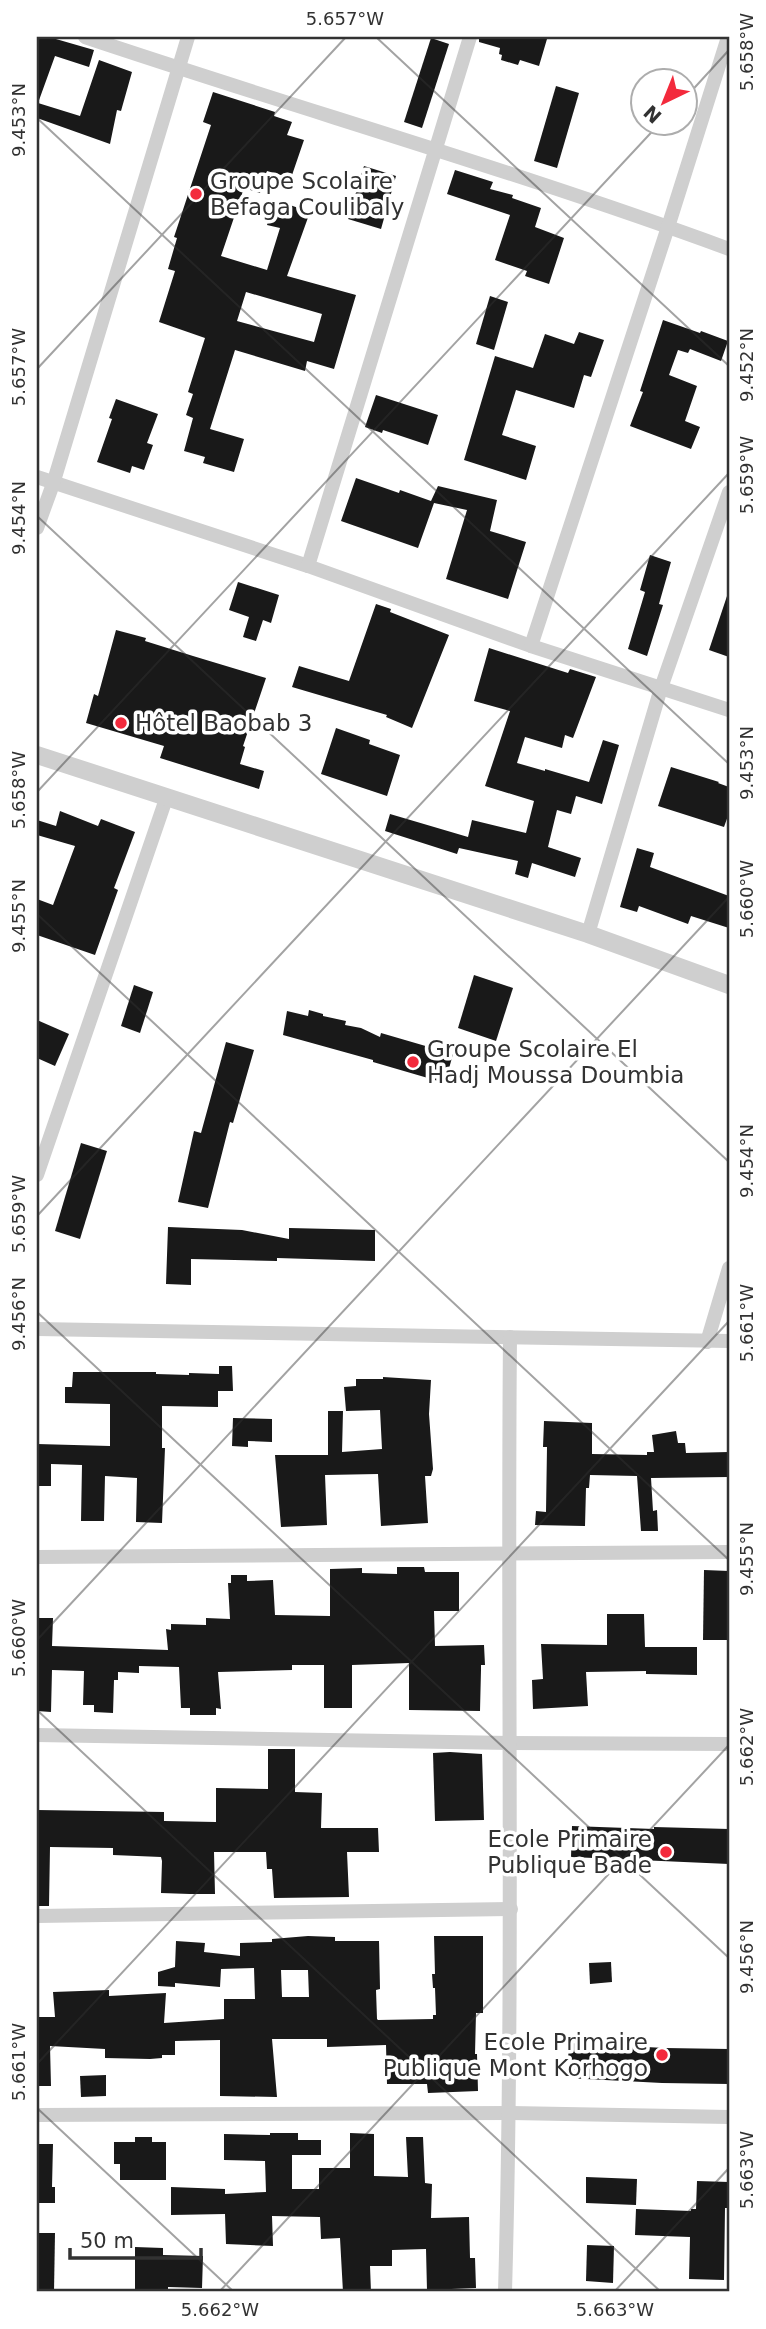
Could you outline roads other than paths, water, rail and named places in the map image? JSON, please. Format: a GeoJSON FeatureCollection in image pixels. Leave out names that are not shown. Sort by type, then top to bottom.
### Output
{"type":"FeatureCollection","features":[{"type":"Feature","properties":{"kind":"street"},"geometry":{"type":"LineString","coordinates":[[85,37],[435,150],[729,249]]}},
{"type":"Feature","properties":{"kind":"street"},"geometry":{"type":"LineString","coordinates":[[37,528],[53,484],[188,37]]}},
{"type":"Feature","properties":{"kind":"street"},"geometry":{"type":"LineString","coordinates":[[307,566],[470,37]]}},
{"type":"Feature","properties":{"kind":"street"},"geometry":{"type":"LineString","coordinates":[[531,646],[727,37]]}},
{"type":"Feature","properties":{"kind":"street"},"geometry":{"type":"LineString","coordinates":[[37,477],[307,566],[531,646],[729,710]]}},
{"type":"Feature","properties":{"kind":"street"},"geometry":{"type":"LineString","coordinates":[[588,934],[661,688],[729,492]]}},
{"type":"Feature","properties":{"kind":"street"},"geometry":{"type":"LineString","coordinates":[[37,755],[588,934],[729,985]]}},
{"type":"Feature","properties":{"kind":"street"},"geometry":{"type":"LineString","coordinates":[[37,1175],[167,796]]}},
{"type":"Feature","properties":{"kind":"street"},"geometry":{"type":"LineString","coordinates":[[707,1342],[729,1268]]}},
{"type":"Feature","properties":{"kind":"street"},"geometry":{"type":"LineString","coordinates":[[37,1329],[729,1341]]}},
{"type":"Feature","properties":{"kind":"street"},"geometry":{"type":"LineString","coordinates":[[505,2292],[510,2113],[510,1337]]}},
{"type":"Feature","properties":{"kind":"street"},"geometry":{"type":"LineString","coordinates":[[37,1557],[729,1552]]}},
{"type":"Feature","properties":{"kind":"street"},"geometry":{"type":"LineString","coordinates":[[37,1735],[729,1744]]}},
{"type":"Feature","properties":{"kind":"street"},"geometry":{"type":"LineString","coordinates":[[37,1916],[511,1909]]}},
{"type":"Feature","properties":{"kind":"street"},"geometry":{"type":"LineString","coordinates":[[37,2115],[510,2113],[729,2116]]}},
{"type":"Feature","properties":{"kind":"place","name":"Groupe Scolaire Befaga Coulibaly"},"geometry":{"type":"Point","coordinates":[196,194]}},
{"type":"Feature","properties":{"kind":"place","name":"Hôtel Baobab 3"},"geometry":{"type":"Point","coordinates":[121,723]}},
{"type":"Feature","properties":{"kind":"place","name":"Groupe Scolaire El Hadj Moussa Doumbia"},"geometry":{"type":"Point","coordinates":[413,1062]}},
{"type":"Feature","properties":{"kind":"place","name":"Ecole Primaire Publique Bade"},"geometry":{"type":"Point","coordinates":[666,1852]}},
{"type":"Feature","properties":{"kind":"place","name":"Ecole Primaire Publique Mont Korhogo"},"geometry":{"type":"Point","coordinates":[662,2055]}}]}
